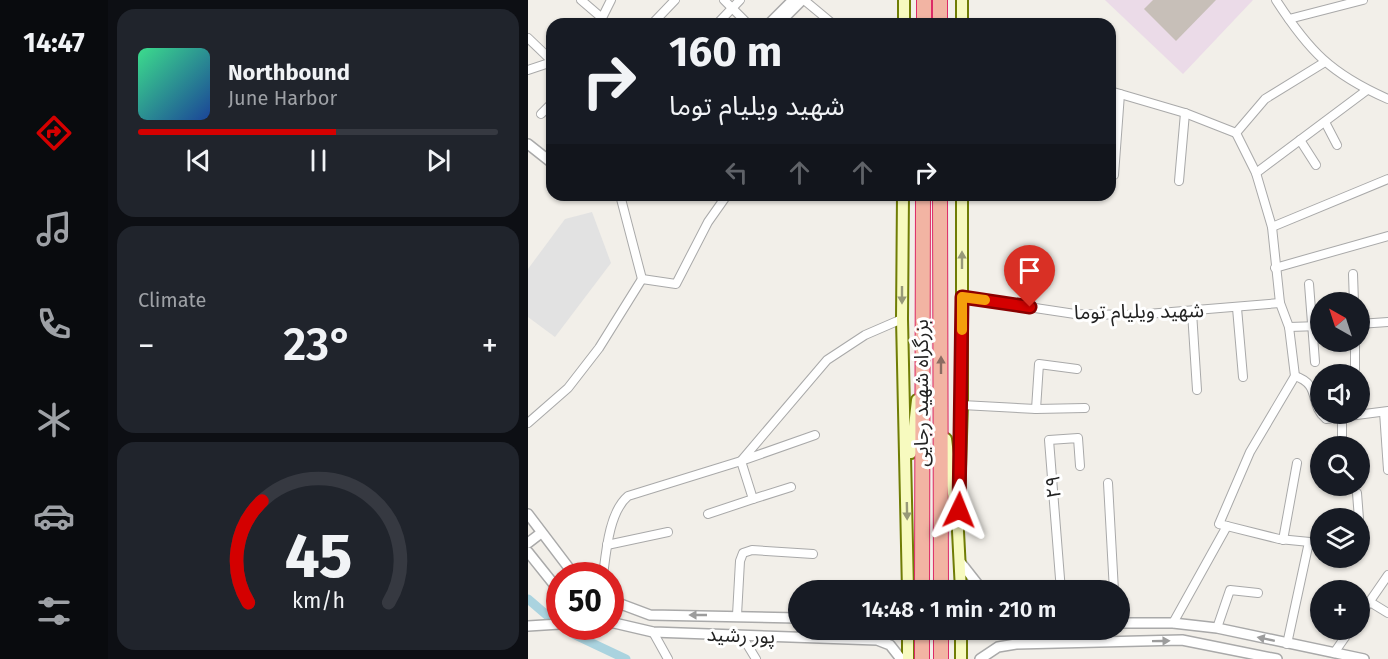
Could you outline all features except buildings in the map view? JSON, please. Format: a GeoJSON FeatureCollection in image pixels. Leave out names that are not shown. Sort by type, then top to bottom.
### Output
{"type":"FeatureCollection","features":[{"type":"Feature","properties":{"kind":"highway"},"geometry":{"type":"LineString","coordinates":[[924,0],[924,18]]}},
{"type":"Feature","properties":{"kind":"highway"},"geometry":{"type":"LineString","coordinates":[[940,0],[940,18]]}},
{"type":"Feature","properties":{"kind":"highway","name":"بزرگراه شهید رجایی"},"geometry":{"type":"LineString","coordinates":[[922,580],[923,201]]}},
{"type":"Feature","properties":{"kind":"highway","name":"بزرگراه شهید رجایی"},"geometry":{"type":"LineString","coordinates":[[940,201],[941,580]]}},
{"type":"Feature","properties":{"kind":"highway"},"geometry":{"type":"LineString","coordinates":[[922,640],[922,659]]}},
{"type":"Feature","properties":{"kind":"highway"},"geometry":{"type":"LineString","coordinates":[[941,640],[941,659]]}},
{"type":"Feature","properties":{"kind":"main road"},"geometry":{"type":"LineString","coordinates":[[904,0],[904,18]]}},
{"type":"Feature","properties":{"kind":"main road"},"geometry":{"type":"LineString","coordinates":[[962,0],[962,18]]}},
{"type":"Feature","properties":{"kind":"main road"},"geometry":{"type":"LineString","coordinates":[[903,201],[902,319],[907,580]]}},
{"type":"Feature","properties":{"kind":"main road"},"geometry":{"type":"LineString","coordinates":[[958,531],[962,405],[962,201]]}},
{"type":"Feature","properties":{"kind":"main road"},"geometry":{"type":"LineString","coordinates":[[907,491],[923,349]]}},
{"type":"Feature","properties":{"kind":"main road"},"geometry":{"type":"LineString","coordinates":[[941,406],[958,531],[961,580]]}},
{"type":"Feature","properties":{"kind":"main road"},"geometry":{"type":"LineString","coordinates":[[908,640],[908,659]]}},
{"type":"Feature","properties":{"kind":"main road"},"geometry":{"type":"LineString","coordinates":[[961,640],[961,659]]}},
{"type":"Feature","properties":{"kind":"street"},"geometry":{"type":"LineString","coordinates":[[581,0],[597,18]]}},
{"type":"Feature","properties":{"kind":"street"},"geometry":{"type":"LineString","coordinates":[[602,18],[611,0]]}},
{"type":"Feature","properties":{"kind":"street"},"geometry":{"type":"LineString","coordinates":[[658,18],[675,0]]}},
{"type":"Feature","properties":{"kind":"street"},"geometry":{"type":"LineString","coordinates":[[724,0],[742,18]]}},
{"type":"Feature","properties":{"kind":"street"},"geometry":{"type":"LineString","coordinates":[[723,18],[740,0]]}},
{"type":"Feature","properties":{"kind":"street"},"geometry":{"type":"LineString","coordinates":[[775,18],[792,0]]}},
{"type":"Feature","properties":{"kind":"street"},"geometry":{"type":"LineString","coordinates":[[784,18],[803,0],[825,18]]}},
{"type":"Feature","properties":{"kind":"street"},"geometry":{"type":"LineString","coordinates":[[1276,0],[1307,46],[1325,62],[1367,90],[1388,99]]}},
{"type":"Feature","properties":{"kind":"street"},"geometry":{"type":"LineString","coordinates":[[1289,19],[1341,3],[1363,0]]}},
{"type":"Feature","properties":{"kind":"street"},"geometry":{"type":"LineString","coordinates":[[528,38],[546,55]]}},
{"type":"Feature","properties":{"kind":"street"},"geometry":{"type":"LineString","coordinates":[[1236,133],[1264,99],[1325,62]]}},
{"type":"Feature","properties":{"kind":"street"},"geometry":{"type":"LineString","coordinates":[[528,70],[546,63]]}},
{"type":"Feature","properties":{"kind":"street"},"geometry":{"type":"LineString","coordinates":[[1256,173],[1367,90]]}},
{"type":"Feature","properties":{"kind":"street"},"geometry":{"type":"LineString","coordinates":[[1116,93],[1185,113],[1236,133],[1256,173],[1272,227],[1280,303],[1289,327],[1295,376],[1250,452],[1219,524],[1283,540],[1310,542],[1287,644]]}},
{"type":"Feature","properties":{"kind":"street"},"geometry":{"type":"LineString","coordinates":[[1116,143],[1119,94]]}},
{"type":"Feature","properties":{"kind":"street"},"geometry":{"type":"LineString","coordinates":[[541,114],[546,109]]}},
{"type":"Feature","properties":{"kind":"street"},"geometry":{"type":"LineString","coordinates":[[1179,181],[1185,113]]}},
{"type":"Feature","properties":{"kind":"street"},"geometry":{"type":"LineString","coordinates":[[1325,122],[1337,145]]}},
{"type":"Feature","properties":{"kind":"street"},"geometry":{"type":"LineString","coordinates":[[528,136],[546,150]]}},
{"type":"Feature","properties":{"kind":"street"},"geometry":{"type":"LineString","coordinates":[[1300,140],[1316,165]]}},
{"type":"Feature","properties":{"kind":"street"},"geometry":{"type":"LineString","coordinates":[[528,144],[546,158]]}},
{"type":"Feature","properties":{"kind":"street"},"geometry":{"type":"LineString","coordinates":[[1272,227],[1388,179]]}},
{"type":"Feature","properties":{"kind":"street"},"geometry":{"type":"LineString","coordinates":[[528,423],[568,388],[599,348],[642,279],[622,201]]}},
{"type":"Feature","properties":{"kind":"street"},"geometry":{"type":"LineString","coordinates":[[642,279],[676,284],[708,222],[723,201]]}},
{"type":"Feature","properties":{"kind":"street"},"geometry":{"type":"LineString","coordinates":[[1275,268],[1388,236]]}},
{"type":"Feature","properties":{"kind":"street"},"geometry":{"type":"LineString","coordinates":[[1353,274],[1354,292]]}},
{"type":"Feature","properties":{"kind":"street"},"geometry":{"type":"LineString","coordinates":[[1309,284],[1310,292]]}},
{"type":"Feature","properties":{"kind":"street","name":"شهید ویلیام توما"},"geometry":{"type":"LineString","coordinates":[[962,297],[1075,314],[1135,315],[1192,312],[1280,303]]}},
{"type":"Feature","properties":{"kind":"street"},"geometry":{"type":"LineString","coordinates":[[1237,308],[1244,377]]}},
{"type":"Feature","properties":{"kind":"street"},"geometry":{"type":"LineString","coordinates":[[1192,312],[1197,390]]}},
{"type":"Feature","properties":{"kind":"street"},"geometry":{"type":"LineString","coordinates":[[741,461],[827,360],[865,335],[902,319]]}},
{"type":"Feature","properties":{"kind":"street"},"geometry":{"type":"LineString","coordinates":[[1370,323],[1388,322]]}},
{"type":"Feature","properties":{"kind":"street"},"geometry":{"type":"LineString","coordinates":[[1289,327],[1310,326]]}},
{"type":"Feature","properties":{"kind":"street"},"geometry":{"type":"LineString","coordinates":[[1315,352],[1315,362]]}},
{"type":"Feature","properties":{"kind":"street"},"geometry":{"type":"LineString","coordinates":[[1036,409],[1039,364],[1077,369]]}},
{"type":"Feature","properties":{"kind":"street"},"geometry":{"type":"LineString","coordinates":[[1295,376],[1307,380],[1310,384]]}},
{"type":"Feature","properties":{"kind":"street"},"geometry":{"type":"LineString","coordinates":[[962,405],[1036,409],[1085,408]]}},
{"type":"Feature","properties":{"kind":"street"},"geometry":{"type":"LineString","coordinates":[[1370,414],[1386,412],[1388,470]]}},
{"type":"Feature","properties":{"kind":"street"},"geometry":{"type":"LineString","coordinates":[[605,562],[607,545],[621,502],[628,496],[741,461],[814,435]]}},
{"type":"Feature","properties":{"kind":"street","name":"۲۹"},"geometry":{"type":"LineString","coordinates":[[1059,580],[1049,440],[1078,438],[1080,466]]}},
{"type":"Feature","properties":{"kind":"street"},"geometry":{"type":"LineString","coordinates":[[741,461],[753,499]]}},
{"type":"Feature","properties":{"kind":"street"},"geometry":{"type":"LineString","coordinates":[[1283,540],[1297,463]]}},
{"type":"Feature","properties":{"kind":"street"},"geometry":{"type":"LineString","coordinates":[[1108,483],[1113,580]]}},
{"type":"Feature","properties":{"kind":"street"},"geometry":{"type":"LineString","coordinates":[[708,514],[791,487]]}},
{"type":"Feature","properties":{"kind":"street"},"geometry":{"type":"LineString","coordinates":[[528,515],[564,562]]}},
{"type":"Feature","properties":{"kind":"street"},"geometry":{"type":"LineString","coordinates":[[1173,623],[1227,526]]}},
{"type":"Feature","properties":{"kind":"street"},"geometry":{"type":"LineString","coordinates":[[607,545],[668,532]]}},
{"type":"Feature","properties":{"kind":"street"},"geometry":{"type":"LineString","coordinates":[[528,543],[541,533]]}},
{"type":"Feature","properties":{"kind":"street"},"geometry":{"type":"LineString","coordinates":[[737,615],[740,561],[743,553],[752,550],[813,554]]}},
{"type":"Feature","properties":{"kind":"street"},"geometry":{"type":"LineString","coordinates":[[528,552],[546,574]]}},
{"type":"Feature","properties":{"kind":"street"},"geometry":{"type":"LineString","coordinates":[[961,563],[974,580]]}},
{"type":"Feature","properties":{"kind":"street"},"geometry":{"type":"LineString","coordinates":[[1388,575],[1370,602],[1388,613]]}},
{"type":"Feature","properties":{"kind":"street"},"geometry":{"type":"LineString","coordinates":[[1216,628],[1230,590],[1258,592]]}},
{"type":"Feature","properties":{"kind":"street","name":"پور رشید"},"geometry":{"type":"LineString","coordinates":[[624,605],[651,615],[788,618]]}},
{"type":"Feature","properties":{"kind":"street"},"geometry":{"type":"LineString","coordinates":[[1130,623],[1173,623],[1216,628],[1364,659]]}},
{"type":"Feature","properties":{"kind":"street"},"geometry":{"type":"LineString","coordinates":[[528,626],[546,625]]}},
{"type":"Feature","properties":{"kind":"street","name":"پور رشید"},"geometry":{"type":"LineString","coordinates":[[624,625],[653,632],[877,640],[890,645],[901,659]]}},
{"type":"Feature","properties":{"kind":"street"},"geometry":{"type":"LineString","coordinates":[[653,632],[668,659]]}},
{"type":"Feature","properties":{"kind":"street"},"geometry":{"type":"LineString","coordinates":[[742,636],[756,659]]}},
{"type":"Feature","properties":{"kind":"street"},"geometry":{"type":"LineString","coordinates":[[980,659],[998,647],[1016,645],[1182,640],[1277,659]]}},
{"type":"Feature","properties":{"kind":"street"},"geometry":{"type":"LineString","coordinates":[[1334,653],[1343,640]]}},
{"type":"Feature","properties":{"kind":"shaded area"},"geometry":{"type":"Polygon","coordinates":[[[1105,0],[1253,0],[1183,74],[1105,0]]]}},
{"type":"Feature","properties":{"kind":"shaded area"},"geometry":{"type":"Polygon","coordinates":[[[592,212],[611,263],[555,337],[528,317],[528,269],[565,219],[592,212]]]}},
{"type":"Feature","properties":{"kind":"waterway"},"geometry":{"type":"LineString","coordinates":[[528,599],[546,614]]}},
{"type":"Feature","properties":{"kind":"waterway"},"geometry":{"type":"LineString","coordinates":[[586,640],[626,659]]}},
{"type":"Feature","properties":{"kind":"slow traffic"},"geometry":{"type":"LineString","coordinates":[[962,330],[962,297],[985,300]]}},
{"type":"Feature","properties":{"kind":"route"},"geometry":{"type":"LineString","coordinates":[[959,510],[962,297],[1030,307]]}}]}
